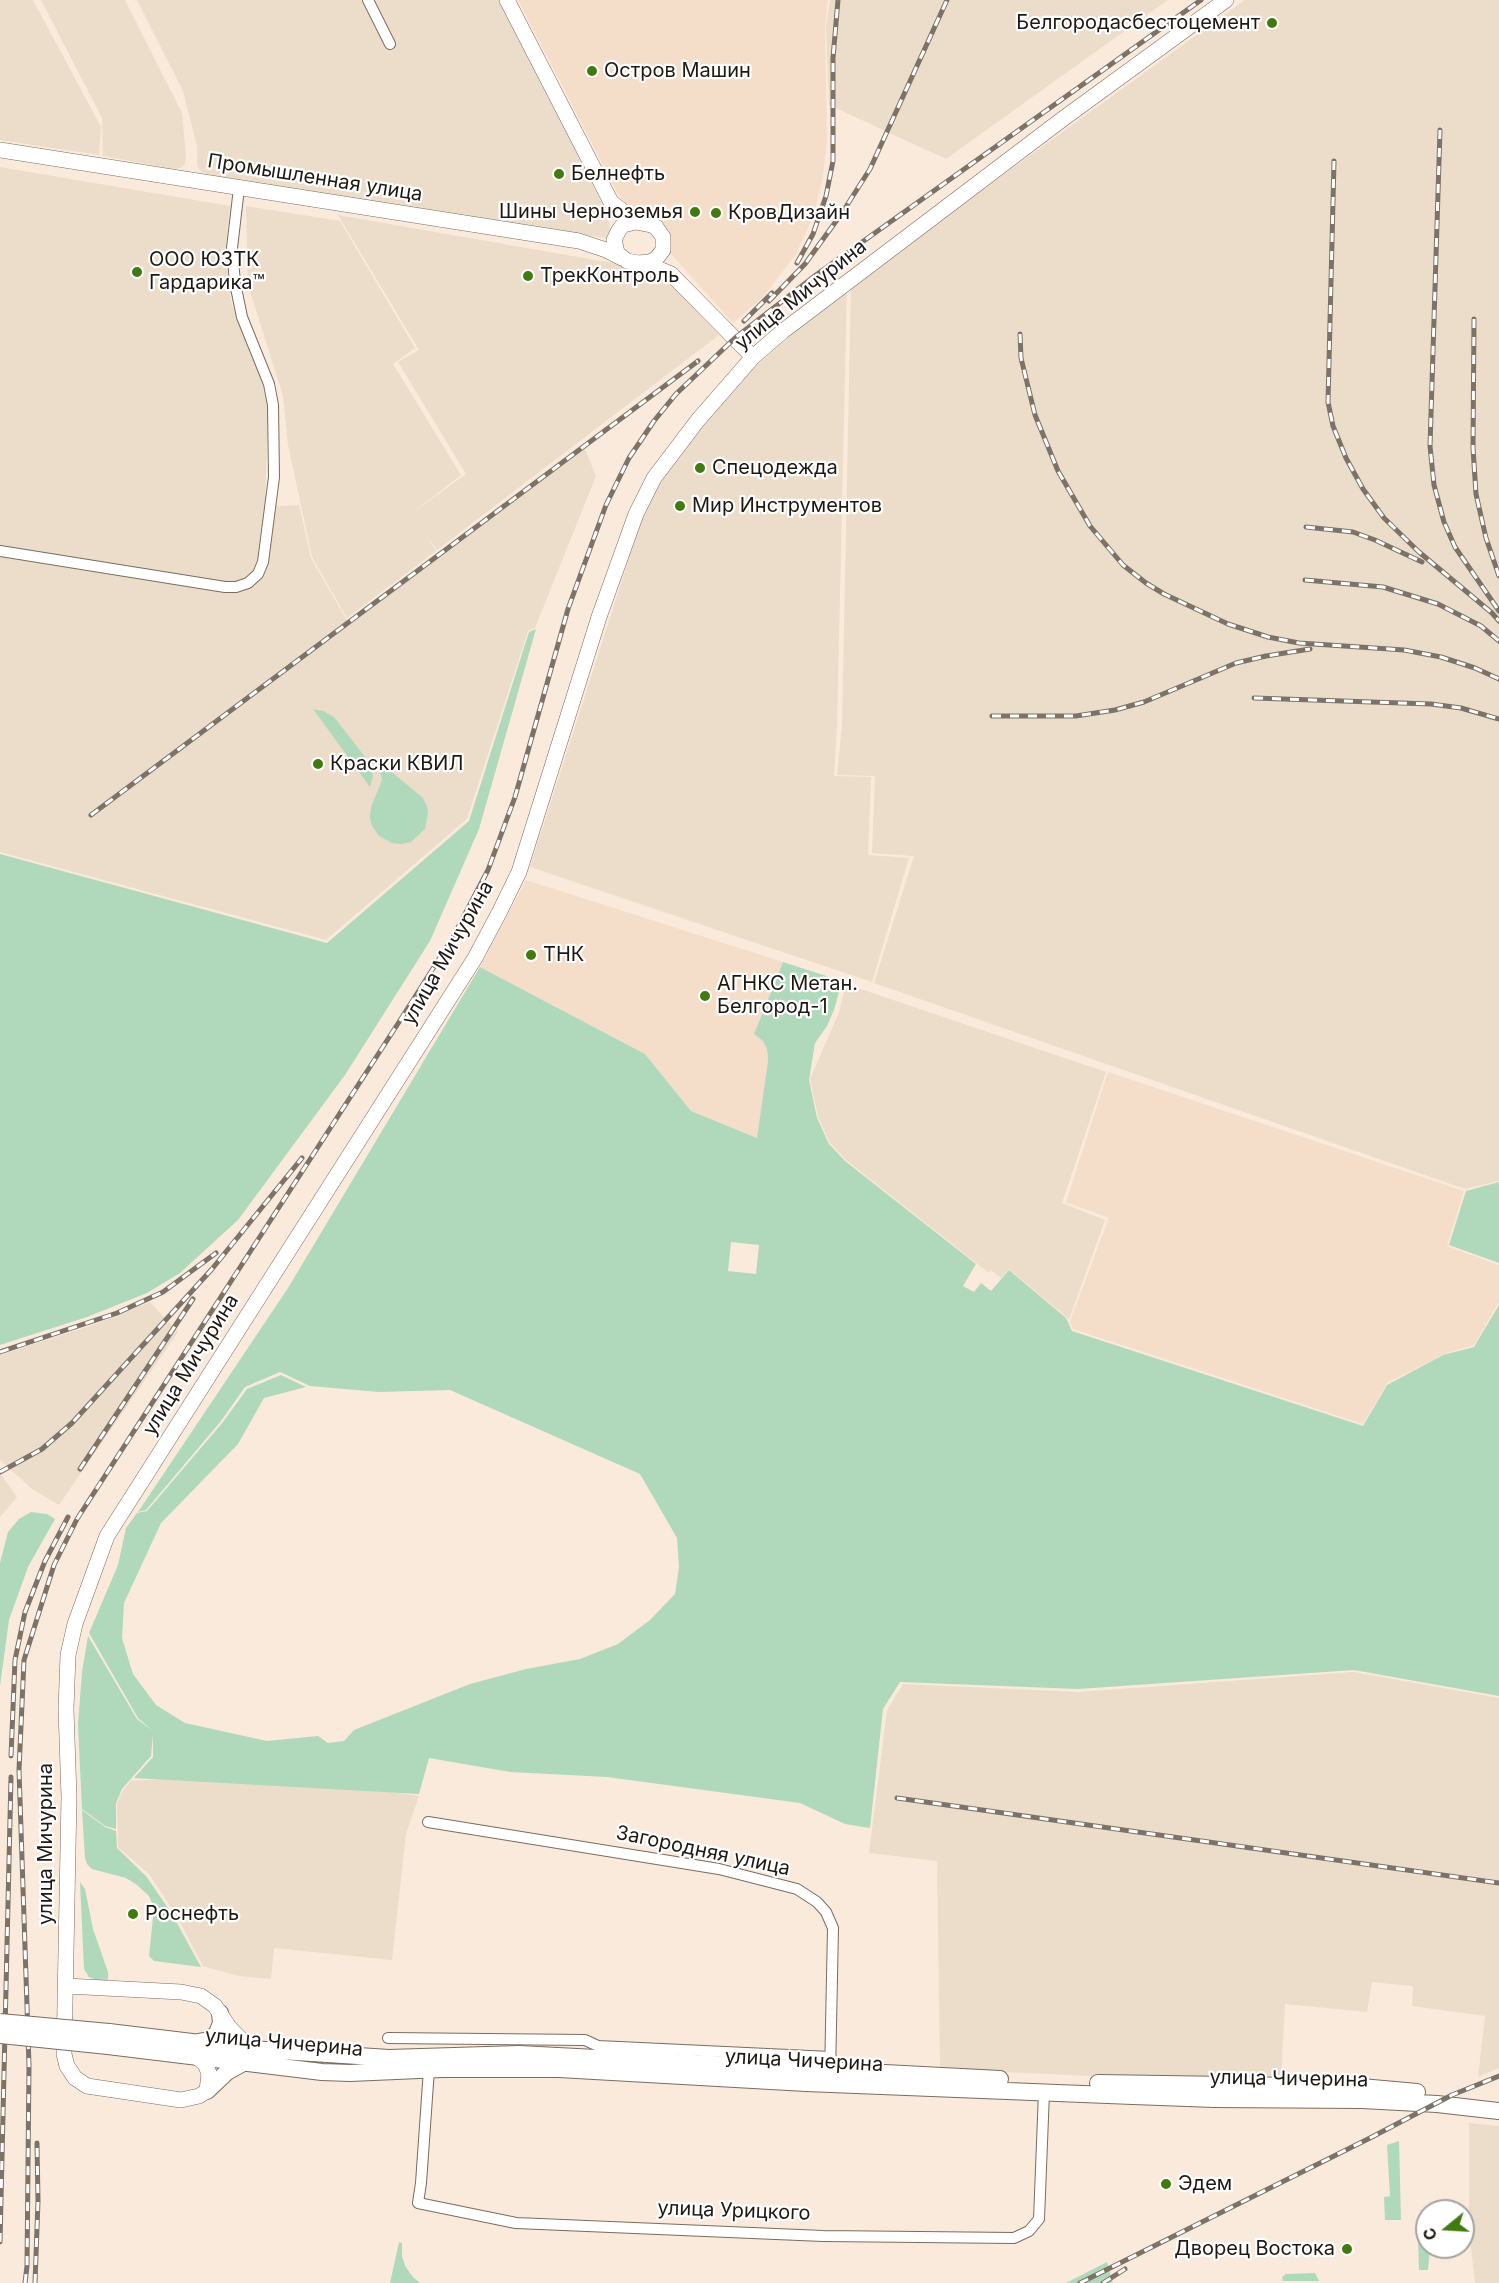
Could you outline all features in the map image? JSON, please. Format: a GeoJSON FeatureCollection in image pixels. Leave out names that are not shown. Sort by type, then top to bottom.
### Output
{"type":"FeatureCollection","features":[{"type":"Feature","properties":{"kind":"main road"},"geometry":{"type":"LineString","coordinates":[[507,0],[610,202],[616,234],[615,244],[622,258],[627,261],[644,263],[671,274],[753,357]]}},
{"type":"Feature","properties":{"kind":"main road","name":"улица Мичурина"},"geometry":{"type":"LineString","coordinates":[[207,2091],[190,2100],[181,2100],[87,2086],[75,2078],[67,2066],[64,2054],[68,1655],[75,1624],[107,1536],[480,949],[519,872],[599,617],[636,514],[654,478],[698,420],[753,357],[831,294],[1064,118],[1226,0]]}},
{"type":"Feature","properties":{"kind":"main road","name":"Промышленная улица"},"geometry":{"type":"LineString","coordinates":[[0,150],[591,244],[622,258]]}},
{"type":"Feature","properties":{"kind":"main road"},"geometry":{"type":"LineString","coordinates":[[610,202],[624,213],[651,225],[660,232],[671,274]]}},
{"type":"Feature","properties":{"kind":"main road"},"geometry":{"type":"LineString","coordinates":[[591,244],[616,234],[623,225],[643,222]]}},
{"type":"Feature","properties":{"kind":"main road"},"geometry":{"type":"LineString","coordinates":[[644,263],[656,259],[663,250]]}},
{"type":"Feature","properties":{"kind":"main road","name":"улица Чичерина"},"geometry":{"type":"LineString","coordinates":[[66,1986],[181,1992],[201,1996],[215,2006],[247,2056]]}},
{"type":"Feature","properties":{"kind":"main road"},"geometry":{"type":"LineString","coordinates":[[207,2091],[209,2073],[197,2050],[217,2033],[221,2023],[220,2013]]}},
{"type":"Feature","properties":{"kind":"main road"},"geometry":{"type":"LineString","coordinates":[[0,2022],[109,2039]]}},
{"type":"Feature","properties":{"kind":"main road"},"geometry":{"type":"LineString","coordinates":[[0,2035],[109,2039]]}},
{"type":"Feature","properties":{"kind":"main road","name":"улица Чичерина"},"geometry":{"type":"LineString","coordinates":[[109,2039],[247,2056],[350,2073],[559,2069],[830,2070]]}},
{"type":"Feature","properties":{"kind":"main road","name":"улица Чичерина"},"geometry":{"type":"LineString","coordinates":[[247,2056],[389,2058],[519,2054],[830,2070],[1214,2099],[1362,2100],[1437,2104],[1499,2111]]}},
{"type":"Feature","properties":{"kind":"main road"},"geometry":{"type":"LineString","coordinates":[[207,2091],[247,2056]]}},
{"type":"Feature","properties":{"kind":"main road","name":"улица Чичерина"},"geometry":{"type":"LineString","coordinates":[[1044,2086],[1361,2087],[1499,2100]]}},
{"type":"Feature","properties":{"kind":"street"},"geometry":{"type":"LineString","coordinates":[[368,0],[390,44]]}},
{"type":"Feature","properties":{"kind":"street"},"geometry":{"type":"LineString","coordinates":[[0,551],[225,587],[236,587],[248,582],[258,574],[263,562],[274,477],[273,405],[269,384],[242,317],[235,283],[232,248],[239,188]]}},
{"type":"Feature","properties":{"kind":"street","name":"Загородняя улица"},"geometry":{"type":"LineString","coordinates":[[428,1822],[719,1869],[797,1889],[817,1902],[826,1912],[833,1928],[830,2070]]}},
{"type":"Feature","properties":{"kind":"street"},"geometry":{"type":"LineString","coordinates":[[388,2038],[585,2040],[598,2046],[830,2070]]}},
{"type":"Feature","properties":{"kind":"street","name":"улица Урицкого"},"geometry":{"type":"LineString","coordinates":[[429,2070],[418,2203],[516,2223],[823,2236],[1014,2238],[1029,2231],[1039,2219],[1044,2086]]}},
{"type":"Feature","properties":{"kind":"shaded area"},"geometry":{"type":"Polygon","coordinates":[[[0,0],[33,0],[101,127],[99,155],[0,140],[0,0]]]}},
{"type":"Feature","properties":{"kind":"shaded area"},"geometry":{"type":"Polygon","coordinates":[[[41,0],[125,0],[182,113],[186,156],[185,164],[181,168],[174,169],[103,156],[102,118],[41,0]]]}},
{"type":"Feature","properties":{"kind":"shaded area"},"geometry":{"type":"Polygon","coordinates":[[[137,0],[501,0],[608,216],[611,239],[209,175],[202,172],[197,166],[197,146],[183,91],[137,0]]]}},
{"type":"Feature","properties":{"kind":"shaded area"},"geometry":{"type":"Polygon","coordinates":[[[518,0],[828,0],[825,27],[827,143],[822,182],[813,217],[796,254],[764,296],[733,323],[619,196],[518,0]]]}},
{"type":"Feature","properties":{"kind":"shaded area"},"geometry":{"type":"Polygon","coordinates":[[[830,0],[1168,0],[946,159],[829,105],[826,27],[830,0]]]}},
{"type":"Feature","properties":{"kind":"shaded area"},"geometry":{"type":"Polygon","coordinates":[[[1245,0],[1499,0],[1499,1181],[1465,1189],[874,983],[914,856],[872,853],[875,776],[837,775],[842,725],[851,285],[1245,0]]]}},
{"type":"Feature","properties":{"kind":"shaded area"},"geometry":{"type":"Polygon","coordinates":[[[0,167],[230,206],[225,252],[231,302],[264,387],[268,407],[265,507],[299,505],[311,558],[349,624],[585,449],[596,476],[535,628],[528,631],[467,819],[326,940],[0,852],[0,167]]]}},
{"type":"Feature","properties":{"kind":"shaded area"},"geometry":{"type":"Polygon","coordinates":[[[246,206],[340,221],[415,348],[393,364],[461,475],[411,514],[466,474],[398,362],[419,350],[338,215],[647,269],[660,274],[719,335],[437,550],[428,538],[436,551],[347,618],[312,557],[288,445],[283,396],[248,285],[246,206]]]}},
{"type":"Feature","properties":{"kind":"shaded area"},"geometry":{"type":"Polygon","coordinates":[[[847,286],[834,776],[871,777],[868,855],[909,858],[872,982],[530,867],[648,499],[685,442],[756,366],[847,286]]]}},
{"type":"Feature","properties":{"kind":"shaded area"},"geometry":{"type":"Polygon","coordinates":[[[526,880],[783,962],[754,1034],[763,1040],[767,1049],[768,1061],[758,1138],[691,1111],[645,1054],[480,967],[526,880]]]}},
{"type":"Feature","properties":{"kind":"shaded area"},"geometry":{"type":"Polygon","coordinates":[[[846,984],[1106,1072],[1062,1203],[1105,1220],[1069,1319],[1009,1269],[1001,1278],[991,1270],[989,1273],[846,1160],[830,1143],[818,1117],[810,1079],[839,1012],[846,984]]]}},
{"type":"Feature","properties":{"kind":"shaded area"},"geometry":{"type":"Polygon","coordinates":[[[1108,1072],[1464,1191],[1447,1246],[1499,1265],[1499,1302],[1474,1345],[1444,1354],[1387,1383],[1363,1424],[1073,1329],[1070,1321],[1109,1218],[1066,1202],[1108,1072]]]}},
{"type":"Feature","properties":{"kind":"shaded area"},"geometry":{"type":"Polygon","coordinates":[[[150,1302],[178,1332],[59,1505],[32,1489],[0,1460],[0,1355],[93,1325],[150,1302]]]}},
{"type":"Feature","properties":{"kind":"shaded area"},"geometry":{"type":"Polygon","coordinates":[[[0,1473],[17,1497],[0,1517],[0,1473]]]}},
{"type":"Feature","properties":{"kind":"shaded area"},"geometry":{"type":"Polygon","coordinates":[[[1354,1672],[1499,1698],[1499,2068],[1478,2077],[1485,2016],[1412,2006],[1413,1986],[1372,1982],[1367,2012],[1285,2004],[1281,2079],[1113,2077],[940,2069],[937,1861],[869,1853],[887,1710],[903,1684],[1078,1692],[1354,1672]]]}},
{"type":"Feature","properties":{"kind":"shaded area"},"geometry":{"type":"Polygon","coordinates":[[[202,1766],[419,1796],[406,1834],[392,1960],[274,1948],[271,1979],[238,1976],[203,1966],[175,1913],[149,1874],[118,1847],[117,1804],[123,1790],[131,1781],[179,1778],[202,1766]]]}},
{"type":"Feature","properties":{"kind":"shaded area"},"geometry":{"type":"Polygon","coordinates":[[[1469,2123],[1499,2126],[1499,2283],[1475,2283],[1472,2259],[1475,2259],[1475,2199],[1469,2199],[1469,2123]]]}},
{"type":"Feature","properties":{"kind":"green space"},"geometry":{"type":"Polygon","coordinates":[[[536,629],[479,829],[430,941],[345,1075],[238,1220],[180,1273],[147,1293],[87,1317],[0,1345],[0,854],[327,943],[469,821],[529,632],[536,629]]]}},
{"type":"Feature","properties":{"kind":"green space"},"geometry":{"type":"Polygon","coordinates":[[[313,709],[334,717],[369,762],[373,776],[370,787],[313,709]]]}},
{"type":"Feature","properties":{"kind":"green space"},"geometry":{"type":"Polygon","coordinates":[[[381,763],[423,798],[427,806],[425,829],[411,842],[392,843],[379,836],[372,826],[371,807],[382,780],[379,766],[381,763]]]}},
{"type":"Feature","properties":{"kind":"green space"},"geometry":{"type":"Polygon","coordinates":[[[783,962],[842,981],[834,1010],[827,1026],[815,1043],[809,1080],[817,1118],[829,1144],[845,1161],[976,1264],[963,1286],[974,1292],[981,1283],[991,1291],[1009,1270],[1066,1318],[1072,1331],[1363,1426],[1387,1385],[1443,1355],[1474,1347],[1499,1305],[1499,1696],[1354,1670],[1078,1689],[900,1682],[883,1709],[870,1828],[845,1824],[800,1803],[607,1777],[510,1772],[429,1758],[419,1794],[134,1778],[153,1757],[153,1734],[151,1756],[122,1789],[116,1803],[116,1829],[105,1826],[82,1809],[78,1725],[82,1672],[88,1636],[137,1719],[153,1731],[138,1718],[89,1633],[118,1565],[126,1528],[137,1513],[147,1511],[223,1422],[247,1389],[281,1375],[306,1387],[264,1398],[238,1444],[161,1523],[124,1603],[122,1638],[133,1674],[156,1705],[185,1723],[267,1741],[318,1736],[328,1743],[344,1741],[354,1730],[470,1684],[526,1669],[580,1659],[618,1644],[650,1620],[675,1594],[679,1567],[677,1538],[640,1474],[450,1390],[379,1392],[310,1386],[280,1372],[245,1387],[221,1421],[146,1510],[138,1512],[288,1288],[480,967],[645,1054],[691,1111],[757,1138],[768,1061],[767,1049],[763,1041],[754,1034],[783,962]],[[731,1242],[728,1271],[756,1274],[759,1245],[731,1242]]]}},
{"type":"Feature","properties":{"kind":"green space"},"geometry":{"type":"Polygon","coordinates":[[[1499,1182],[1499,1263],[1449,1245],[1466,1191],[1499,1182]]]}},
{"type":"Feature","properties":{"kind":"green space"},"geometry":{"type":"Polygon","coordinates":[[[31,1512],[47,1514],[55,1519],[28,1567],[9,1620],[0,1686],[0,1563],[8,1532],[19,1519],[31,1512]]]}},
{"type":"Feature","properties":{"kind":"green space"},"geometry":{"type":"Polygon","coordinates":[[[82,1810],[105,1827],[116,1831],[117,1848],[146,1876],[172,1914],[201,1967],[154,1961],[149,1956],[154,1908],[149,1896],[126,1878],[92,1869],[87,1864],[82,1810]]]}},
{"type":"Feature","properties":{"kind":"green space"},"geometry":{"type":"Polygon","coordinates":[[[80,1882],[85,1889],[93,1929],[108,1972],[108,1980],[104,1983],[89,1977],[84,1969],[80,1882]]]}},
{"type":"Feature","properties":{"kind":"green space"},"geometry":{"type":"Polygon","coordinates":[[[1399,2141],[1401,2220],[1385,2220],[1384,2197],[1390,2196],[1387,2145],[1399,2141]]]}},
{"type":"Feature","properties":{"kind":"green space"},"geometry":{"type":"Polygon","coordinates":[[[399,2242],[402,2243],[405,2266],[420,2283],[390,2283],[399,2242]]]}},
{"type":"Feature","properties":{"kind":"green space"},"geometry":{"type":"Polygon","coordinates":[[[1419,2259],[1429,2259],[1428,2270],[1419,2270],[1419,2259]]]}},
{"type":"Feature","properties":{"kind":"green space"},"geometry":{"type":"Polygon","coordinates":[[[1107,2262],[1113,2283],[1066,2283],[1107,2262]]]}},
{"type":"Feature","properties":{"kind":"green space"},"geometry":{"type":"Polygon","coordinates":[[[1315,2273],[1319,2281],[1283,2281],[1282,2277],[1286,2274],[1315,2273]]]}},
{"type":"Feature","properties":{"kind":"railway"},"geometry":{"type":"LineString","coordinates":[[797,263],[813,234],[826,196],[833,161],[833,58],[838,0]]}},
{"type":"Feature","properties":{"kind":"railway"},"geometry":{"type":"LineString","coordinates":[[769,301],[805,264],[870,169],[947,0]]}},
{"type":"Feature","properties":{"kind":"railway"},"geometry":{"type":"LineString","coordinates":[[25,2283],[29,2065],[19,1770],[24,1660],[54,1565],[77,1519],[453,937],[488,870],[515,797],[568,609],[606,505],[629,458],[654,421],[676,394],[735,338],[816,275],[1201,0]]}},
{"type":"Feature","properties":{"kind":"railway"},"geometry":{"type":"LineString","coordinates":[[1440,130],[1430,446],[1434,485],[1444,522],[1455,547],[1499,611]]}},
{"type":"Feature","properties":{"kind":"railway"},"geometry":{"type":"LineString","coordinates":[[1334,161],[1328,402],[1333,426],[1346,458],[1363,489],[1384,518],[1419,552],[1499,621]]}},
{"type":"Feature","properties":{"kind":"railway"},"geometry":{"type":"LineString","coordinates":[[744,321],[772,293]]}},
{"type":"Feature","properties":{"kind":"railway"},"geometry":{"type":"LineString","coordinates":[[1474,319],[1473,448],[1476,494],[1486,538],[1499,576]]}},
{"type":"Feature","properties":{"kind":"railway"},"geometry":{"type":"LineString","coordinates":[[1020,334],[1021,358],[1035,415],[1058,471],[1090,526],[1123,565],[1146,583],[1228,624],[1268,637],[1299,643],[1404,650],[1441,657],[1499,679]]}},
{"type":"Feature","properties":{"kind":"railway"},"geometry":{"type":"LineString","coordinates":[[91,815],[698,361]]}},
{"type":"Feature","properties":{"kind":"railway"},"geometry":{"type":"LineString","coordinates":[[1306,527],[1353,532],[1422,562]]}},
{"type":"Feature","properties":{"kind":"railway"},"geometry":{"type":"LineString","coordinates":[[1305,580],[1383,587],[1438,604],[1481,626],[1499,641]]}},
{"type":"Feature","properties":{"kind":"railway"},"geometry":{"type":"LineString","coordinates":[[992,716],[1076,716],[1115,710],[1144,702],[1236,663],[1310,649]]}},
{"type":"Feature","properties":{"kind":"railway"},"geometry":{"type":"LineString","coordinates":[[1254,698],[1431,704],[1461,708],[1499,719]]}},
{"type":"Feature","properties":{"kind":"railway"},"geometry":{"type":"LineString","coordinates":[[0,1472],[42,1449],[72,1423],[212,1269],[302,1158]]}},
{"type":"Feature","properties":{"kind":"railway"},"geometry":{"type":"LineString","coordinates":[[0,1352],[117,1313],[163,1292],[216,1253]]}},
{"type":"Feature","properties":{"kind":"railway"},"geometry":{"type":"LineString","coordinates":[[80,1469],[193,1299]]}},
{"type":"Feature","properties":{"kind":"railway"},"geometry":{"type":"LineString","coordinates":[[11,1756],[15,1660],[25,1612],[45,1561],[68,1517]]}},
{"type":"Feature","properties":{"kind":"railway"},"geometry":{"type":"LineString","coordinates":[[0,2242],[11,1777]]}},
{"type":"Feature","properties":{"kind":"railway"},"geometry":{"type":"LineString","coordinates":[[897,1798],[1499,1883]]}},
{"type":"Feature","properties":{"kind":"railway"},"geometry":{"type":"LineString","coordinates":[[1080,2283],[1452,2095],[1499,2076]]}},
{"type":"Feature","properties":{"kind":"railway"},"geometry":{"type":"LineString","coordinates":[[35,2283],[38,2201],[37,2143]]}},
{"type":"Feature","properties":{"kind":"railway"},"geometry":{"type":"LineString","coordinates":[[1103,2283],[1125,2269]]}},
{"type":"Feature","properties":{"kind":"place","name":"Белгородасбестоцемент"},"geometry":{"type":"Point","coordinates":[1272,23]}},
{"type":"Feature","properties":{"kind":"place","name":"Остров Машин"},"geometry":{"type":"Point","coordinates":[592,71]}},
{"type":"Feature","properties":{"kind":"place","name":"Белнефть"},"geometry":{"type":"Point","coordinates":[559,174]}},
{"type":"Feature","properties":{"kind":"place","name":"Шины Черноземья"},"geometry":{"type":"Point","coordinates":[695,212]}},
{"type":"Feature","properties":{"kind":"place","name":"КровДизайн"},"geometry":{"type":"Point","coordinates":[716,213]}},
{"type":"Feature","properties":{"kind":"place","name":"ООО ЮЗТК Гардарика™"},"geometry":{"type":"Point","coordinates":[137,272]}},
{"type":"Feature","properties":{"kind":"place","name":"ТрекКонтроль"},"geometry":{"type":"Point","coordinates":[528,276]}},
{"type":"Feature","properties":{"kind":"place","name":"Спецодежда"},"geometry":{"type":"Point","coordinates":[700,468]}},
{"type":"Feature","properties":{"kind":"place","name":"Мир Инструментов"},"geometry":{"type":"Point","coordinates":[680,506]}},
{"type":"Feature","properties":{"kind":"place","name":"Краски КВИЛ"},"geometry":{"type":"Point","coordinates":[318,764]}},
{"type":"Feature","properties":{"kind":"place","name":"ТНК"},"geometry":{"type":"Point","coordinates":[531,955]}},
{"type":"Feature","properties":{"kind":"place","name":"АГНКС Метан. Белгород-1"},"geometry":{"type":"Point","coordinates":[705,996]}},
{"type":"Feature","properties":{"kind":"place","name":"Роснефть"},"geometry":{"type":"Point","coordinates":[133,1914]}},
{"type":"Feature","properties":{"kind":"place","name":"Эдем"},"geometry":{"type":"Point","coordinates":[1166,2184]}},
{"type":"Feature","properties":{"kind":"place","name":"Дворец Востока"},"geometry":{"type":"Point","coordinates":[1347,2249]}}]}
